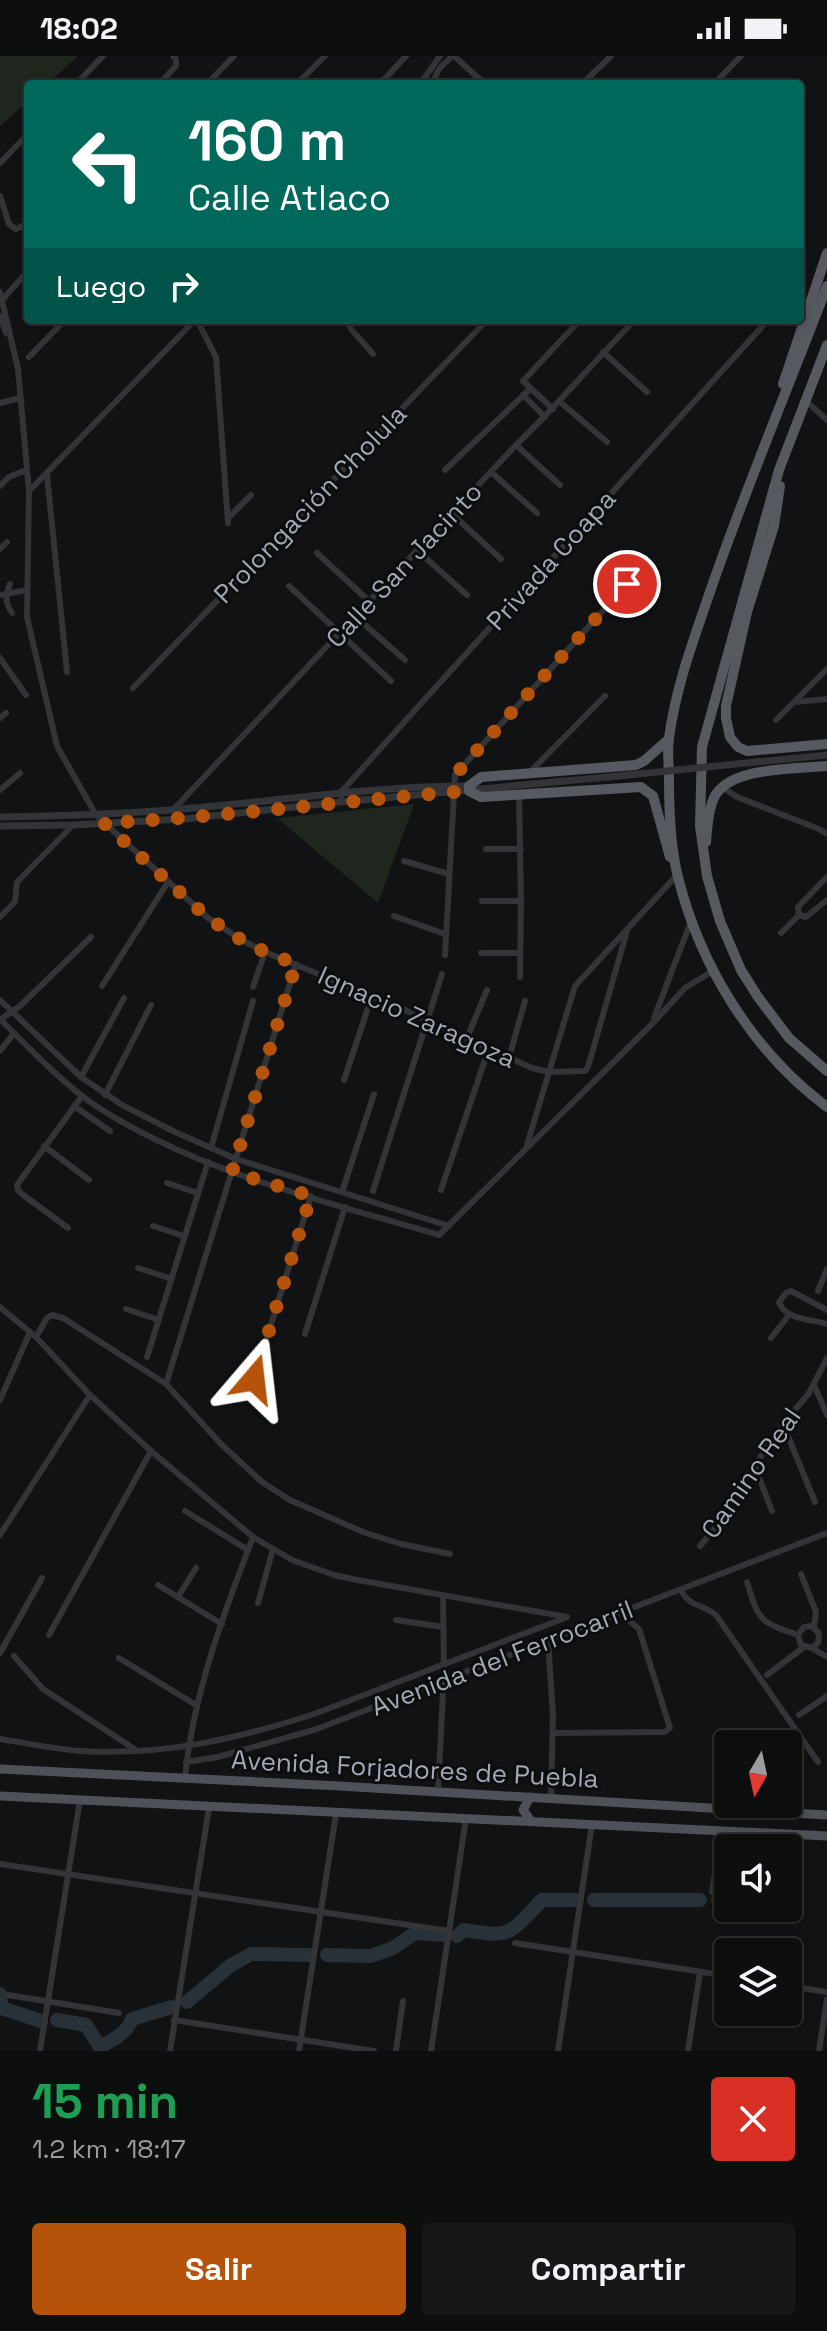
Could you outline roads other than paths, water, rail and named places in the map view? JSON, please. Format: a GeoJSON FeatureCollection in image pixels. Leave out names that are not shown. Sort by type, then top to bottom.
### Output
{"type":"FeatureCollection","features":[{"type":"Feature","properties":{"kind":"highway"},"geometry":{"type":"LineString","coordinates":[[804,321],[827,253]]}},
{"type":"Feature","properties":{"kind":"highway"},"geometry":{"type":"LineString","coordinates":[[677,875],[669,807],[669,739],[682,672],[724,551],[827,286]]}},
{"type":"Feature","properties":{"kind":"highway"},"geometry":{"type":"LineString","coordinates":[[776,420],[779,394],[803,324]]}},
{"type":"Feature","properties":{"kind":"highway"},"geometry":{"type":"LineString","coordinates":[[827,345],[779,470],[702,747],[700,826],[707,876],[730,948],[752,988],[789,1038],[827,1071]]}},
{"type":"Feature","properties":{"kind":"highway"},"geometry":{"type":"LineString","coordinates":[[812,384],[827,368]]}},
{"type":"Feature","properties":{"kind":"highway"},"geometry":{"type":"LineString","coordinates":[[779,470],[777,509],[743,631],[726,706],[727,726],[735,744],[747,751],[827,744]]}},
{"type":"Feature","properties":{"kind":"highway"},"geometry":{"type":"LineString","coordinates":[[669,739],[636,765],[481,777],[473,789],[481,797],[638,786],[651,793],[691,921],[727,996],[758,1039],[792,1077],[827,1107]]}},
{"type":"Feature","properties":{"kind":"highway"},"geometry":{"type":"LineString","coordinates":[[707,876],[709,815],[714,797],[722,787],[747,773],[827,766]]}},
{"type":"Feature","properties":{"kind":"main road","name":"Avenida Forjadores de Puebla"},"geometry":{"type":"LineString","coordinates":[[0,1769],[827,1815]]}},
{"type":"Feature","properties":{"kind":"main road","name":"Avenida Forjadores de Puebla"},"geometry":{"type":"LineString","coordinates":[[0,1796],[827,1836]]}},
{"type":"Feature","properties":{"kind":"main road"},"geometry":{"type":"LineString","coordinates":[[493,1819],[500,1808],[495,1796]]}},
{"type":"Feature","properties":{"kind":"main road"},"geometry":{"type":"LineString","coordinates":[[530,1797],[523,1810],[531,1821]]}},
{"type":"Feature","properties":{"kind":"street"},"geometry":{"type":"LineString","coordinates":[[80,80],[103,56]]}},
{"type":"Feature","properties":{"kind":"street"},"geometry":{"type":"LineString","coordinates":[[211,80],[234,56]]}},
{"type":"Feature","properties":{"kind":"street"},"geometry":{"type":"LineString","coordinates":[[301,80],[325,56]]}},
{"type":"Feature","properties":{"kind":"street"},"geometry":{"type":"LineString","coordinates":[[384,80],[406,56]]}},
{"type":"Feature","properties":{"kind":"street"},"geometry":{"type":"LineString","coordinates":[[423,80],[440,56]]}},
{"type":"Feature","properties":{"kind":"street"},"geometry":{"type":"LineString","coordinates":[[434,80],[439,69],[453,56],[480,80]]}},
{"type":"Feature","properties":{"kind":"street"},"geometry":{"type":"LineString","coordinates":[[586,80],[611,56]]}},
{"type":"Feature","properties":{"kind":"street"},"geometry":{"type":"LineString","coordinates":[[718,80],[741,56]]}},
{"type":"Feature","properties":{"kind":"street"},"geometry":{"type":"LineString","coordinates":[[162,80],[175,59]]}},
{"type":"Feature","properties":{"kind":"street"},"geometry":{"type":"LineString","coordinates":[[0,163],[24,138]]}},
{"type":"Feature","properties":{"kind":"street"},"geometry":{"type":"LineString","coordinates":[[0,196],[9,224],[16,229],[24,225]]}},
{"type":"Feature","properties":{"kind":"street"},"geometry":{"type":"LineString","coordinates":[[2,295],[24,275]]}},
{"type":"Feature","properties":{"kind":"street","name":"Ignacio Zaragoza"},"geometry":{"type":"LineString","coordinates":[[2,295],[18,369],[29,491],[27,617],[57,746],[96,815],[208,918],[240,939],[532,1068],[549,1072],[585,1071],[588,1067],[627,931]]}},
{"type":"Feature","properties":{"kind":"street"},"geometry":{"type":"LineString","coordinates":[[0,316],[6,333]]}},
{"type":"Feature","properties":{"kind":"street"},"geometry":{"type":"LineString","coordinates":[[29,357],[61,324]]}},
{"type":"Feature","properties":{"kind":"street"},"geometry":{"type":"LineString","coordinates":[[29,491],[192,324]]}},
{"type":"Feature","properties":{"kind":"street"},"geometry":{"type":"LineString","coordinates":[[198,324],[216,357],[228,521],[251,495]]}},
{"type":"Feature","properties":{"kind":"street"},"geometry":{"type":"LineString","coordinates":[[352,324],[373,354]]}},
{"type":"Feature","properties":{"kind":"street","name":"Prolongación Cholula"},"geometry":{"type":"LineString","coordinates":[[133,688],[483,324]]}},
{"type":"Feature","properties":{"kind":"street"},"geometry":{"type":"LineString","coordinates":[[553,409],[523,381],[577,324]]}},
{"type":"Feature","properties":{"kind":"street","name":"Calle San Jacinto"},"geometry":{"type":"LineString","coordinates":[[173,810],[631,324]]}},
{"type":"Feature","properties":{"kind":"street","name":"Privada Coapa"},"geometry":{"type":"LineString","coordinates":[[341,792],[764,324]]}},
{"type":"Feature","properties":{"kind":"street"},"geometry":{"type":"LineString","coordinates":[[603,352],[647,392]]}},
{"type":"Feature","properties":{"kind":"street"},"geometry":{"type":"LineString","coordinates":[[445,470],[531,388]]}},
{"type":"Feature","properties":{"kind":"street"},"geometry":{"type":"LineString","coordinates":[[523,395],[545,417]]}},
{"type":"Feature","properties":{"kind":"street"},"geometry":{"type":"LineString","coordinates":[[0,403],[20,398]]}},
{"type":"Feature","properties":{"kind":"street"},"geometry":{"type":"LineString","coordinates":[[805,401],[827,420]]}},
{"type":"Feature","properties":{"kind":"street"},"geometry":{"type":"LineString","coordinates":[[560,402],[607,442]]}},
{"type":"Feature","properties":{"kind":"street"},"geometry":{"type":"LineString","coordinates":[[516,445],[560,485]]}},
{"type":"Feature","properties":{"kind":"street"},"geometry":{"type":"LineString","coordinates":[[0,486],[9,477],[26,470]]}},
{"type":"Feature","properties":{"kind":"street"},"geometry":{"type":"LineString","coordinates":[[491,472],[537,513]]}},
{"type":"Feature","properties":{"kind":"street"},"geometry":{"type":"LineString","coordinates":[[47,475],[67,672]]}},
{"type":"Feature","properties":{"kind":"street"},"geometry":{"type":"LineString","coordinates":[[452,514],[501,559]]}},
{"type":"Feature","properties":{"kind":"street"},"geometry":{"type":"LineString","coordinates":[[0,549],[7,542]]}},
{"type":"Feature","properties":{"kind":"street"},"geometry":{"type":"LineString","coordinates":[[418,551],[467,595]]}},
{"type":"Feature","properties":{"kind":"street"},"geometry":{"type":"LineString","coordinates":[[317,553],[370,602]]}},
{"type":"Feature","properties":{"kind":"street"},"geometry":{"type":"LineString","coordinates":[[10,584],[6,594],[12,613]]}},
{"type":"Feature","properties":{"kind":"street"},"geometry":{"type":"LineString","coordinates":[[445,955],[455,775],[627,584]]}},
{"type":"Feature","properties":{"kind":"street"},"geometry":{"type":"LineString","coordinates":[[289,586],[391,681]]}},
{"type":"Feature","properties":{"kind":"street"},"geometry":{"type":"LineString","coordinates":[[6,594],[27,590]]}},
{"type":"Feature","properties":{"kind":"street"},"geometry":{"type":"LineString","coordinates":[[356,617],[405,660]]}},
{"type":"Feature","properties":{"kind":"street"},"geometry":{"type":"LineString","coordinates":[[0,658],[26,695]]}},
{"type":"Feature","properties":{"kind":"street"},"geometry":{"type":"LineString","coordinates":[[776,720],[827,669]]}},
{"type":"Feature","properties":{"kind":"street"},"geometry":{"type":"LineString","coordinates":[[529,774],[605,696]]}},
{"type":"Feature","properties":{"kind":"street"},"geometry":{"type":"LineString","coordinates":[[795,702],[827,699]]}},
{"type":"Feature","properties":{"kind":"street"},"geometry":{"type":"LineString","coordinates":[[0,817],[173,810],[341,792],[473,789],[827,755]]}},
{"type":"Feature","properties":{"kind":"street"},"geometry":{"type":"LineString","coordinates":[[0,790],[20,773]]}},
{"type":"Feature","properties":{"kind":"street"},"geometry":{"type":"LineString","coordinates":[[722,787],[737,797],[827,834]]}},
{"type":"Feature","properties":{"kind":"street"},"geometry":{"type":"LineString","coordinates":[[0,826],[184,819],[454,789]]}},
{"type":"Feature","properties":{"kind":"street"},"geometry":{"type":"LineString","coordinates":[[340,802],[341,792]]}},
{"type":"Feature","properties":{"kind":"street"},"geometry":{"type":"LineString","coordinates":[[519,795],[520,977]]}},
{"type":"Feature","properties":{"kind":"street"},"geometry":{"type":"LineString","coordinates":[[0,917],[15,902],[17,882],[73,825]]}},
{"type":"Feature","properties":{"kind":"street"},"geometry":{"type":"LineString","coordinates":[[486,849],[521,849]]}},
{"type":"Feature","properties":{"kind":"street"},"geometry":{"type":"LineString","coordinates":[[404,861],[449,874]]}},
{"type":"Feature","properties":{"kind":"street"},"geometry":{"type":"LineString","coordinates":[[526,1149],[575,986],[677,875]]}},
{"type":"Feature","properties":{"kind":"street"},"geometry":{"type":"LineString","coordinates":[[799,915],[798,907],[827,877]]}},
{"type":"Feature","properties":{"kind":"street"},"geometry":{"type":"LineString","coordinates":[[102,986],[168,882]]}},
{"type":"Feature","properties":{"kind":"street"},"geometry":{"type":"LineString","coordinates":[[799,915],[806,917],[827,900]]}},
{"type":"Feature","properties":{"kind":"street"},"geometry":{"type":"LineString","coordinates":[[482,901],[521,901]]}},
{"type":"Feature","properties":{"kind":"street"},"geometry":{"type":"LineString","coordinates":[[781,933],[799,915]]}},
{"type":"Feature","properties":{"kind":"street"},"geometry":{"type":"LineString","coordinates":[[394,916],[445,934]]}},
{"type":"Feature","properties":{"kind":"street"},"geometry":{"type":"LineString","coordinates":[[652,1024],[691,921]]}},
{"type":"Feature","properties":{"kind":"street"},"geometry":{"type":"LineString","coordinates":[[91,937],[12,1012],[0,1019],[82,1096],[114,1117],[232,1172],[439,1235],[685,988],[713,971]]}},
{"type":"Feature","properties":{"kind":"street"},"geometry":{"type":"LineString","coordinates":[[253,987],[265,952]]}},
{"type":"Feature","properties":{"kind":"street"},"geometry":{"type":"LineString","coordinates":[[481,953],[520,953]]}},
{"type":"Feature","properties":{"kind":"street"},"geometry":{"type":"LineString","coordinates":[[166,1384],[296,964]]}},
{"type":"Feature","properties":{"kind":"street"},"geometry":{"type":"LineString","coordinates":[[373,1191],[442,974]]}},
{"type":"Feature","properties":{"kind":"street"},"geometry":{"type":"LineString","coordinates":[[467,1038],[487,990]]}},
{"type":"Feature","properties":{"kind":"street"},"geometry":{"type":"LineString","coordinates":[[344,1080],[372,996]]}},
{"type":"Feature","properties":{"kind":"street"},"geometry":{"type":"LineString","coordinates":[[81,1077],[124,998]]}},
{"type":"Feature","properties":{"kind":"street"},"geometry":{"type":"LineString","coordinates":[[0,1000],[81,1077],[122,1105],[236,1159],[449,1226]]}},
{"type":"Feature","properties":{"kind":"street"},"geometry":{"type":"LineString","coordinates":[[211,1148],[253,1001]]}},
{"type":"Feature","properties":{"kind":"street"},"geometry":{"type":"LineString","coordinates":[[509,1058],[525,1001]]}},
{"type":"Feature","properties":{"kind":"street"},"geometry":{"type":"LineString","coordinates":[[105,1095],[151,1005]]}},
{"type":"Feature","properties":{"kind":"street"},"geometry":{"type":"LineString","coordinates":[[0,1051],[14,1033]]}},
{"type":"Feature","properties":{"kind":"street"},"geometry":{"type":"LineString","coordinates":[[441,1190],[489,1048]]}},
{"type":"Feature","properties":{"kind":"street"},"geometry":{"type":"LineString","coordinates":[[342,1192],[374,1094]]}},
{"type":"Feature","properties":{"kind":"street"},"geometry":{"type":"LineString","coordinates":[[68,1228],[18,1190],[18,1182],[82,1096]]}},
{"type":"Feature","properties":{"kind":"street"},"geometry":{"type":"LineString","coordinates":[[114,1117],[122,1105]]}},
{"type":"Feature","properties":{"kind":"street"},"geometry":{"type":"LineString","coordinates":[[74,1106],[110,1131]]}},
{"type":"Feature","properties":{"kind":"street"},"geometry":{"type":"LineString","coordinates":[[44,1146],[89,1180]]}},
{"type":"Feature","properties":{"kind":"street"},"geometry":{"type":"LineString","coordinates":[[147,1357],[208,1162]]}},
{"type":"Feature","properties":{"kind":"street"},"geometry":{"type":"LineString","coordinates":[[167,1183],[198,1193]]}},
{"type":"Feature","properties":{"kind":"street"},"geometry":{"type":"LineString","coordinates":[[254,1379],[311,1196]]}},
{"type":"Feature","properties":{"kind":"street"},"geometry":{"type":"LineString","coordinates":[[354,1210],[359,1197]]}},
{"type":"Feature","properties":{"kind":"street"},"geometry":{"type":"LineString","coordinates":[[305,1334],[345,1207]]}},
{"type":"Feature","properties":{"kind":"street"},"geometry":{"type":"LineString","coordinates":[[153,1226],[184,1236]]}},
{"type":"Feature","properties":{"kind":"street"},"geometry":{"type":"LineString","coordinates":[[138,1268],[172,1279]]}},
{"type":"Feature","properties":{"kind":"street"},"geometry":{"type":"LineString","coordinates":[[818,1291],[827,1269]]}},
{"type":"Feature","properties":{"kind":"street"},"geometry":{"type":"LineString","coordinates":[[827,1310],[791,1291],[779,1302],[783,1312],[789,1315],[827,1324]]}},
{"type":"Feature","properties":{"kind":"street"},"geometry":{"type":"LineString","coordinates":[[0,1307],[33,1335],[90,1395],[151,1451],[253,1537],[292,1560],[334,1575],[443,1595],[444,1664],[438,1792]]}},
{"type":"Feature","properties":{"kind":"street"},"geometry":{"type":"LineString","coordinates":[[126,1309],[159,1320]]}},
{"type":"Feature","properties":{"kind":"street"},"geometry":{"type":"LineString","coordinates":[[771,1338],[789,1315]]}},
{"type":"Feature","properties":{"kind":"street"},"geometry":{"type":"LineString","coordinates":[[0,1400],[33,1335],[47,1318],[58,1316],[166,1384],[222,1445],[262,1482],[290,1500],[363,1532],[450,1554]]}},
{"type":"Feature","properties":{"kind":"street","name":"Camino Real"},"geometry":{"type":"LineString","coordinates":[[700,1546],[783,1424],[814,1385],[827,1358]]}},
{"type":"Feature","properties":{"kind":"street"},"geometry":{"type":"LineString","coordinates":[[814,1385],[827,1415]]}},
{"type":"Feature","properties":{"kind":"street"},"geometry":{"type":"LineString","coordinates":[[0,1535],[90,1395]]}},
{"type":"Feature","properties":{"kind":"street"},"geometry":{"type":"LineString","coordinates":[[783,1424],[815,1502]]}},
{"type":"Feature","properties":{"kind":"street"},"geometry":{"type":"LineString","coordinates":[[49,1635],[151,1451]]}},
{"type":"Feature","properties":{"kind":"street"},"geometry":{"type":"LineString","coordinates":[[755,1467],[772,1511]]}},
{"type":"Feature","properties":{"kind":"street"},"geometry":{"type":"LineString","coordinates":[[185,1511],[248,1550]]}},
{"type":"Feature","properties":{"kind":"street","name":"Avenida del Ferrocarril"},"geometry":{"type":"LineString","coordinates":[[186,1762],[289,1739],[827,1533]]}},
{"type":"Feature","properties":{"kind":"street"},"geometry":{"type":"LineString","coordinates":[[185,1778],[196,1705],[253,1537]]}},
{"type":"Feature","properties":{"kind":"street"},"geometry":{"type":"LineString","coordinates":[[258,1603],[273,1549]]}},
{"type":"Feature","properties":{"kind":"street"},"geometry":{"type":"LineString","coordinates":[[178,1597],[196,1568]]}},
{"type":"Feature","properties":{"kind":"street"},"geometry":{"type":"LineString","coordinates":[[801,1574],[815,1607],[814,1628]]}},
{"type":"Feature","properties":{"kind":"street"},"geometry":{"type":"LineString","coordinates":[[0,1653],[42,1578]]}},
{"type":"Feature","properties":{"kind":"street"},"geometry":{"type":"LineString","coordinates":[[747,1582],[756,1611],[765,1622],[798,1635]]}},
{"type":"Feature","properties":{"kind":"street"},"geometry":{"type":"LineString","coordinates":[[158,1585],[222,1624]]}},
{"type":"Feature","properties":{"kind":"street"},"geometry":{"type":"LineString","coordinates":[[681,1590],[689,1602],[716,1615],[818,1762]]}},
{"type":"Feature","properties":{"kind":"street","name":"Avenida del Ferrocarril"},"geometry":{"type":"LineString","coordinates":[[0,1739],[78,1751],[188,1747],[277,1726],[567,1617],[443,1595]]}},
{"type":"Feature","properties":{"kind":"street"},"geometry":{"type":"LineString","coordinates":[[553,1733],[668,1731],[670,1725],[639,1629],[620,1613]]}},
{"type":"Feature","properties":{"kind":"street"},"geometry":{"type":"LineString","coordinates":[[396,1620],[443,1627]]}},
{"type":"Feature","properties":{"kind":"street"},"geometry":{"type":"LineString","coordinates":[[767,1675],[811,1646],[819,1633],[814,1628],[804,1627],[798,1635],[799,1642],[811,1646],[827,1648]]}},
{"type":"Feature","properties":{"kind":"street"},"geometry":{"type":"LineString","coordinates":[[548,1640],[553,1733],[551,1799]]}},
{"type":"Feature","properties":{"kind":"street"},"geometry":{"type":"LineString","coordinates":[[811,1646],[827,1657]]}},
{"type":"Feature","properties":{"kind":"street"},"geometry":{"type":"LineString","coordinates":[[14,1656],[43,1689],[136,1750]]}},
{"type":"Feature","properties":{"kind":"street"},"geometry":{"type":"LineString","coordinates":[[119,1658],[196,1705]]}},
{"type":"Feature","properties":{"kind":"street"},"geometry":{"type":"LineString","coordinates":[[799,1715],[827,1696]]}},
{"type":"Feature","properties":{"kind":"street"},"geometry":{"type":"LineString","coordinates":[[40,2051],[80,1800]]}},
{"type":"Feature","properties":{"kind":"street"},"geometry":{"type":"LineString","coordinates":[[170,2051],[209,1808]]}},
{"type":"Feature","properties":{"kind":"street"},"geometry":{"type":"LineString","coordinates":[[299,2051],[336,1814]]}},
{"type":"Feature","properties":{"kind":"street"},"geometry":{"type":"LineString","coordinates":[[431,2051],[466,1818]]}},
{"type":"Feature","properties":{"kind":"street"},"geometry":{"type":"LineString","coordinates":[[558,2051],[592,1824]]}},
{"type":"Feature","properties":{"kind":"street"},"geometry":{"type":"LineString","coordinates":[[712,1892],[722,1831]]}},
{"type":"Feature","properties":{"kind":"street"},"geometry":{"type":"LineString","coordinates":[[0,1864],[449,1931]]}},
{"type":"Feature","properties":{"kind":"street"},"geometry":{"type":"LineString","coordinates":[[515,1943],[714,1974]]}},
{"type":"Feature","properties":{"kind":"street"},"geometry":{"type":"LineString","coordinates":[[688,2051],[700,1972]]}},
{"type":"Feature","properties":{"kind":"street"},"geometry":{"type":"LineString","coordinates":[[802,1988],[827,1992]]}},
{"type":"Feature","properties":{"kind":"street"},"geometry":{"type":"LineString","coordinates":[[8,1995],[119,2013]]}},
{"type":"Feature","properties":{"kind":"street"},"geometry":{"type":"LineString","coordinates":[[819,2051],[827,1999]]}},
{"type":"Feature","properties":{"kind":"street"},"geometry":{"type":"LineString","coordinates":[[396,2051],[403,2001]]}},
{"type":"Feature","properties":{"kind":"street"},"geometry":{"type":"LineString","coordinates":[[174,2020],[374,2051]]}},
{"type":"Feature","properties":{"kind":"waterway"},"geometry":{"type":"LineString","coordinates":[[457,1936],[464,1930],[492,1934],[509,1931],[542,1900],[576,1900]]}},
{"type":"Feature","properties":{"kind":"waterway"},"geometry":{"type":"LineString","coordinates":[[594,1900],[700,1900]]}},
{"type":"Feature","properties":{"kind":"waterway"},"geometry":{"type":"LineString","coordinates":[[327,1955],[371,1956],[393,1948],[415,1933],[443,1935]]}},
{"type":"Feature","properties":{"kind":"waterway"},"geometry":{"type":"LineString","coordinates":[[187,2002],[230,1966],[251,1954],[309,1955]]}},
{"type":"Feature","properties":{"kind":"waterway"},"geometry":{"type":"LineString","coordinates":[[0,1994],[1,2008],[41,2021]]}},
{"type":"Feature","properties":{"kind":"waterway"},"geometry":{"type":"LineString","coordinates":[[57,2020],[86,2025],[100,2047],[115,2039],[132,2019],[172,2007]]}}]}
